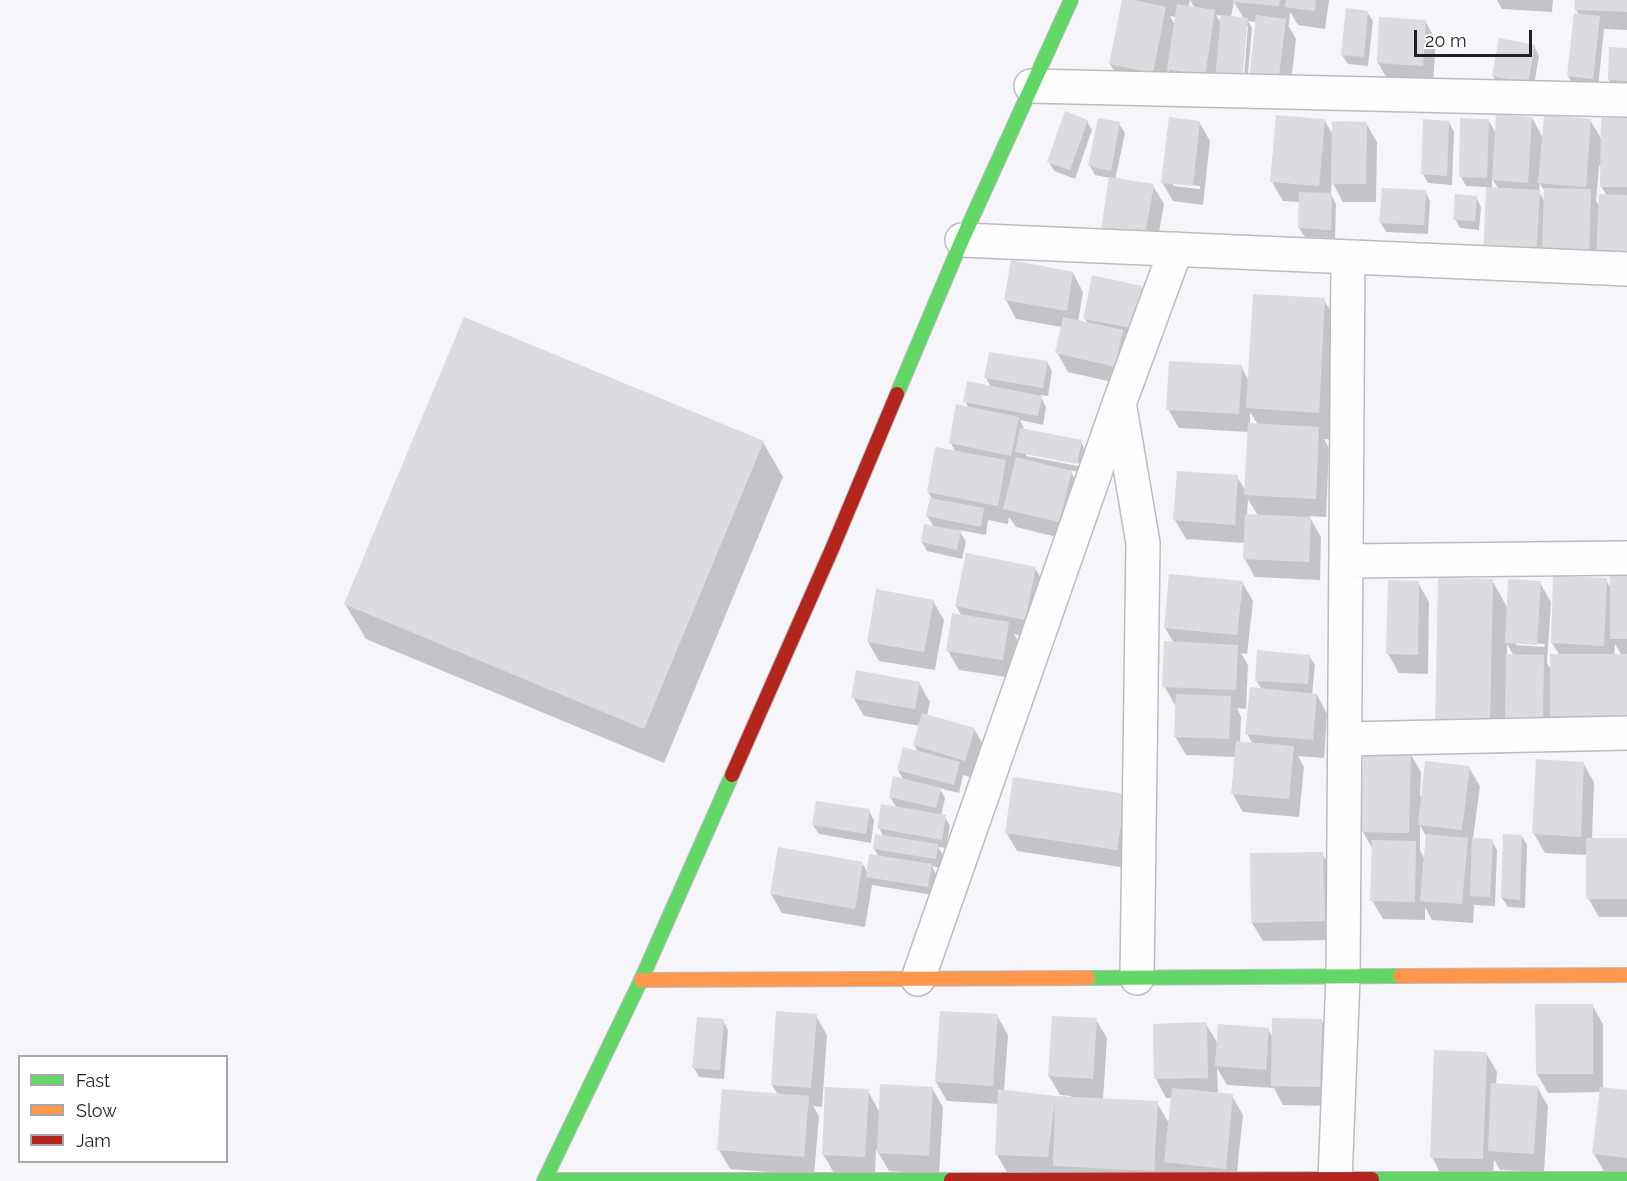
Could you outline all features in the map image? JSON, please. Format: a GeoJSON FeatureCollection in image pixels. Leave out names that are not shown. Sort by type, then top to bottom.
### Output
{"type":"FeatureCollection","features":[{"type":"Feature","properties":{"kind":"street"},"geometry":{"type":"LineString","coordinates":[[1071,0],[962,240],[832,549],[641,981],[544,1181],[1627,1179]]}},
{"type":"Feature","properties":{"kind":"street"},"geometry":{"type":"LineString","coordinates":[[1031,86],[1627,100]]}},
{"type":"Feature","properties":{"kind":"street"},"geometry":{"type":"LineString","coordinates":[[962,240],[1627,269]]}},
{"type":"Feature","properties":{"kind":"street"},"geometry":{"type":"LineString","coordinates":[[918,979],[1119,404],[1176,249]]}},
{"type":"Feature","properties":{"kind":"street"},"geometry":{"type":"LineString","coordinates":[[1335,1180],[1343,977],[1348,257]]}},
{"type":"Feature","properties":{"kind":"street"},"geometry":{"type":"LineString","coordinates":[[1119,404],[1143,543],[1137,978]]}},
{"type":"Feature","properties":{"kind":"street"},"geometry":{"type":"LineString","coordinates":[[1346,561],[1627,558]]}},
{"type":"Feature","properties":{"kind":"street"},"geometry":{"type":"LineString","coordinates":[[1345,739],[1627,733]]}},
{"type":"Feature","properties":{"kind":"street"},"geometry":{"type":"LineString","coordinates":[[641,981],[1627,975]]}},
{"type":"Feature","properties":{"kind":"building"},"geometry":{"type":"Polygon","coordinates":[[[1122,0],[1134,0],[1166,7],[1153,73],[1109,64],[1122,0]]]}},
{"type":"Feature","properties":{"kind":"building"},"geometry":{"type":"Polygon","coordinates":[[[1233,0],[1280,0],[1279,6],[1233,2],[1233,0]]]}},
{"type":"Feature","properties":{"kind":"building"},"geometry":{"type":"Polygon","coordinates":[[[1286,0],[1316,0],[1315,11],[1285,7],[1286,0]]]}},
{"type":"Feature","properties":{"kind":"building"},"geometry":{"type":"Polygon","coordinates":[[[1575,0],[1627,0],[1627,12],[1574,10],[1575,0]]]}},
{"type":"Feature","properties":{"kind":"building"},"geometry":{"type":"Polygon","coordinates":[[[1177,4],[1215,10],[1205,76],[1167,69],[1177,4]]]}},
{"type":"Feature","properties":{"kind":"building"},"geometry":{"type":"Polygon","coordinates":[[[1346,8],[1368,11],[1364,57],[1341,55],[1346,8]]]}},
{"type":"Feature","properties":{"kind":"building"},"geometry":{"type":"Polygon","coordinates":[[[1574,13],[1600,16],[1593,79],[1567,76],[1574,13]]]}},
{"type":"Feature","properties":{"kind":"building"},"geometry":{"type":"Polygon","coordinates":[[[1221,15],[1248,18],[1242,81],[1215,78],[1221,15]]]}},
{"type":"Feature","properties":{"kind":"building"},"geometry":{"type":"Polygon","coordinates":[[[1256,15],[1286,19],[1278,83],[1249,80],[1256,15]]]}},
{"type":"Feature","properties":{"kind":"building"},"geometry":{"type":"Polygon","coordinates":[[[1379,17],[1426,20],[1423,66],[1377,63],[1379,17]]]}},
{"type":"Feature","properties":{"kind":"building"},"geometry":{"type":"Polygon","coordinates":[[[1499,38],[1535,45],[1528,83],[1492,76],[1499,38]]]}},
{"type":"Feature","properties":{"kind":"building"},"geometry":{"type":"Polygon","coordinates":[[[1609,47],[1627,48],[1627,81],[1608,80],[1609,47]]]}},
{"type":"Feature","properties":{"kind":"building"},"geometry":{"type":"Polygon","coordinates":[[[1065,111],[1088,120],[1070,170],[1047,162],[1065,111]]]}},
{"type":"Feature","properties":{"kind":"building"},"geometry":{"type":"Polygon","coordinates":[[[1496,114],[1532,117],[1528,183],[1492,180],[1496,114]]]}},
{"type":"Feature","properties":{"kind":"building"},"geometry":{"type":"Polygon","coordinates":[[[1276,115],[1325,119],[1319,186],[1270,182],[1276,115]]]}},
{"type":"Feature","properties":{"kind":"building"},"geometry":{"type":"Polygon","coordinates":[[[1544,115],[1591,119],[1586,187],[1538,183],[1544,115]]]}},
{"type":"Feature","properties":{"kind":"building"},"geometry":{"type":"Polygon","coordinates":[[[1169,117],[1200,121],[1193,186],[1161,183],[1169,117]]]}},
{"type":"Feature","properties":{"kind":"building"},"geometry":{"type":"Polygon","coordinates":[[[1098,118],[1120,122],[1111,171],[1088,166],[1098,118]]]}},
{"type":"Feature","properties":{"kind":"building"},"geometry":{"type":"Polygon","coordinates":[[[1460,118],[1489,119],[1487,178],[1459,177],[1460,118]]]}},
{"type":"Feature","properties":{"kind":"building"},"geometry":{"type":"Polygon","coordinates":[[[1601,118],[1627,118],[1627,187],[1600,187],[1601,118]]]}},
{"type":"Feature","properties":{"kind":"building"},"geometry":{"type":"Polygon","coordinates":[[[1423,119],[1449,121],[1447,176],[1421,174],[1423,119]]]}},
{"type":"Feature","properties":{"kind":"building"},"geometry":{"type":"Polygon","coordinates":[[[1332,121],[1367,122],[1366,184],[1331,184],[1332,121]]]}},
{"type":"Feature","properties":{"kind":"building"},"geometry":{"type":"Polygon","coordinates":[[[1109,177],[1154,184],[1145,236],[1101,229],[1109,177]]]}},
{"type":"Feature","properties":{"kind":"building"},"geometry":{"type":"Polygon","coordinates":[[[1486,187],[1540,190],[1536,258],[1483,256],[1486,187]]]}},
{"type":"Feature","properties":{"kind":"building"},"geometry":{"type":"Polygon","coordinates":[[[1382,188],[1426,190],[1424,225],[1379,223],[1382,188]]]}},
{"type":"Feature","properties":{"kind":"building"},"geometry":{"type":"Polygon","coordinates":[[[1544,188],[1591,189],[1589,258],[1542,256],[1544,188]]]}},
{"type":"Feature","properties":{"kind":"building"},"geometry":{"type":"Polygon","coordinates":[[[1299,192],[1332,193],[1331,230],[1298,228],[1299,192]]]}},
{"type":"Feature","properties":{"kind":"building"},"geometry":{"type":"Polygon","coordinates":[[[1455,194],[1477,196],[1475,221],[1453,220],[1455,194]]]}},
{"type":"Feature","properties":{"kind":"building"},"geometry":{"type":"Polygon","coordinates":[[[1599,194],[1627,195],[1627,258],[1596,257],[1599,194]]]}},
{"type":"Feature","properties":{"kind":"building"},"geometry":{"type":"Polygon","coordinates":[[[1011,260],[1073,272],[1067,311],[1004,300],[1011,260]]]}},
{"type":"Feature","properties":{"kind":"building"},"geometry":{"type":"Polygon","coordinates":[[[1092,275],[1142,286],[1133,328],[1083,319],[1092,275]]]}},
{"type":"Feature","properties":{"kind":"building"},"geometry":{"type":"Polygon","coordinates":[[[1253,294],[1325,298],[1319,413],[1246,408],[1253,294]]]}},
{"type":"Feature","properties":{"kind":"building"},"geometry":{"type":"Polygon","coordinates":[[[464,317],[764,441],[644,729],[344,604],[464,317]]]}},
{"type":"Feature","properties":{"kind":"building"},"geometry":{"type":"Polygon","coordinates":[[[1063,317],[1123,330],[1115,367],[1055,353],[1063,317]]]}},
{"type":"Feature","properties":{"kind":"building"},"geometry":{"type":"Polygon","coordinates":[[[989,352],[1048,361],[1043,388],[984,378],[989,352]]]}},
{"type":"Feature","properties":{"kind":"building"},"geometry":{"type":"Polygon","coordinates":[[[1169,361],[1242,365],[1239,414],[1166,410],[1169,361]]]}},
{"type":"Feature","properties":{"kind":"building"},"geometry":{"type":"Polygon","coordinates":[[[967,381],[1042,396],[1038,416],[963,402],[967,381]]]}},
{"type":"Feature","properties":{"kind":"building"},"geometry":{"type":"Polygon","coordinates":[[[956,404],[1019,417],[1011,456],[949,443],[956,404]]]}},
{"type":"Feature","properties":{"kind":"building"},"geometry":{"type":"Polygon","coordinates":[[[1248,423],[1319,427],[1316,499],[1244,495],[1248,423]]]}},
{"type":"Feature","properties":{"kind":"building"},"geometry":{"type":"Polygon","coordinates":[[[1020,428],[1082,440],[1077,464],[1015,452],[1020,428]]]}},
{"type":"Feature","properties":{"kind":"building"},"geometry":{"type":"Polygon","coordinates":[[[935,447],[1006,460],[998,506],[927,492],[935,447]]]}},
{"type":"Feature","properties":{"kind":"building"},"geometry":{"type":"Polygon","coordinates":[[[1016,457],[1072,471],[1059,522],[1003,509],[1016,457]]]}},
{"type":"Feature","properties":{"kind":"building"},"geometry":{"type":"Polygon","coordinates":[[[1177,471],[1238,475],[1235,525],[1173,520],[1177,471]]]}},
{"type":"Feature","properties":{"kind":"building"},"geometry":{"type":"Polygon","coordinates":[[[930,498],[984,508],[981,527],[926,516],[930,498]]]}},
{"type":"Feature","properties":{"kind":"building"},"geometry":{"type":"Polygon","coordinates":[[[1245,514],[1311,517],[1309,562],[1243,559],[1245,514]]]}},
{"type":"Feature","properties":{"kind":"building"},"geometry":{"type":"Polygon","coordinates":[[[924,524],[961,531],[957,550],[921,542],[924,524]]]}},
{"type":"Feature","properties":{"kind":"building"},"geometry":{"type":"Polygon","coordinates":[[[966,553],[1036,567],[1025,620],[955,606],[966,553]]]}},
{"type":"Feature","properties":{"kind":"building"},"geometry":{"type":"Polygon","coordinates":[[[1610,572],[1627,572],[1627,639],[1610,639],[1610,572]]]}},
{"type":"Feature","properties":{"kind":"building"},"geometry":{"type":"Polygon","coordinates":[[[1169,574],[1243,581],[1237,635],[1164,628],[1169,574]]]}},
{"type":"Feature","properties":{"kind":"building"},"geometry":{"type":"Polygon","coordinates":[[[1553,576],[1607,578],[1604,646],[1551,643],[1553,576]]]}},
{"type":"Feature","properties":{"kind":"building"},"geometry":{"type":"Polygon","coordinates":[[[1438,578],[1493,579],[1490,727],[1435,726],[1438,578]]]}},
{"type":"Feature","properties":{"kind":"building"},"geometry":{"type":"Polygon","coordinates":[[[1508,579],[1541,581],[1537,645],[1505,643],[1508,579]]]}},
{"type":"Feature","properties":{"kind":"building"},"geometry":{"type":"Polygon","coordinates":[[[1388,580],[1419,581],[1418,655],[1386,654],[1388,580]]]}},
{"type":"Feature","properties":{"kind":"building"},"geometry":{"type":"Polygon","coordinates":[[[876,589],[934,600],[924,652],[867,642],[876,589]]]}},
{"type":"Feature","properties":{"kind":"building"},"geometry":{"type":"Polygon","coordinates":[[[952,613],[1009,622],[1003,660],[946,651],[952,613]]]}},
{"type":"Feature","properties":{"kind":"building"},"geometry":{"type":"Polygon","coordinates":[[[1164,641],[1238,645],[1236,690],[1162,687],[1164,641]]]}},
{"type":"Feature","properties":{"kind":"building"},"geometry":{"type":"Polygon","coordinates":[[[1257,650],[1310,655],[1308,684],[1255,681],[1257,650]]]}},
{"type":"Feature","properties":{"kind":"building"},"geometry":{"type":"Polygon","coordinates":[[[1506,654],[1544,655],[1543,719],[1505,718],[1506,654]]]}},
{"type":"Feature","properties":{"kind":"building"},"geometry":{"type":"Polygon","coordinates":[[[1550,654],[1627,654],[1627,727],[1550,727],[1550,654]]]}},
{"type":"Feature","properties":{"kind":"building"},"geometry":{"type":"Polygon","coordinates":[[[856,670],[920,682],[915,709],[851,698],[856,670]]]}},
{"type":"Feature","properties":{"kind":"building"},"geometry":{"type":"Polygon","coordinates":[[[1250,687],[1317,694],[1313,740],[1245,734],[1250,687]]]}},
{"type":"Feature","properties":{"kind":"building"},"geometry":{"type":"Polygon","coordinates":[[[1176,694],[1231,696],[1229,739],[1174,737],[1176,694]]]}},
{"type":"Feature","properties":{"kind":"building"},"geometry":{"type":"Polygon","coordinates":[[[922,713],[975,728],[965,761],[913,745],[922,713]]]}},
{"type":"Feature","properties":{"kind":"building"},"geometry":{"type":"Polygon","coordinates":[[[1236,741],[1294,746],[1289,799],[1231,794],[1236,741]]]}},
{"type":"Feature","properties":{"kind":"building"},"geometry":{"type":"Polygon","coordinates":[[[903,747],[960,762],[954,785],[897,770],[903,747]]]}},
{"type":"Feature","properties":{"kind":"building"},"geometry":{"type":"Polygon","coordinates":[[[1363,750],[1411,751],[1409,833],[1361,832],[1363,750]]]}},
{"type":"Feature","properties":{"kind":"building"},"geometry":{"type":"Polygon","coordinates":[[[1536,759],[1584,762],[1581,837],[1532,834],[1536,759]]]}},
{"type":"Feature","properties":{"kind":"building"},"geometry":{"type":"Polygon","coordinates":[[[1425,761],[1470,766],[1462,830],[1418,825],[1425,761]]]}},
{"type":"Feature","properties":{"kind":"building"},"geometry":{"type":"Polygon","coordinates":[[[893,776],[941,788],[936,808],[889,797],[893,776]]]}},
{"type":"Feature","properties":{"kind":"building"},"geometry":{"type":"Polygon","coordinates":[[[1013,777],[1126,794],[1117,850],[1005,833],[1013,777]]]}},
{"type":"Feature","properties":{"kind":"building"},"geometry":{"type":"Polygon","coordinates":[[[816,801],[870,809],[866,834],[812,825],[816,801]]]}},
{"type":"Feature","properties":{"kind":"building"},"geometry":{"type":"Polygon","coordinates":[[[881,804],[946,815],[942,840],[877,828],[881,804]]]}},
{"type":"Feature","properties":{"kind":"building"},"geometry":{"type":"Polygon","coordinates":[[[875,834],[938,844],[936,859],[873,849],[875,834]]]}},
{"type":"Feature","properties":{"kind":"building"},"geometry":{"type":"Polygon","coordinates":[[[1426,834],[1468,838],[1462,904],[1420,901],[1426,834]]]}},
{"type":"Feature","properties":{"kind":"building"},"geometry":{"type":"Polygon","coordinates":[[[1503,834],[1522,835],[1520,900],[1501,898],[1503,834]]]}},
{"type":"Feature","properties":{"kind":"building"},"geometry":{"type":"Polygon","coordinates":[[[1472,838],[1493,839],[1490,897],[1470,896],[1472,838]]]}},
{"type":"Feature","properties":{"kind":"building"},"geometry":{"type":"Polygon","coordinates":[[[1586,838],[1627,838],[1627,899],[1586,899],[1586,838]]]}},
{"type":"Feature","properties":{"kind":"building"},"geometry":{"type":"Polygon","coordinates":[[[1372,840],[1416,841],[1415,902],[1370,901],[1372,840]]]}},
{"type":"Feature","properties":{"kind":"building"},"geometry":{"type":"Polygon","coordinates":[[[778,847],[863,862],[855,909],[770,894],[778,847]]]}},
{"type":"Feature","properties":{"kind":"building"},"geometry":{"type":"Polygon","coordinates":[[[1323,852],[1325,921],[1251,923],[1250,853],[1323,852]]]}},
{"type":"Feature","properties":{"kind":"building"},"geometry":{"type":"Polygon","coordinates":[[[869,854],[932,864],[928,887],[866,877],[869,854]]]}},
{"type":"Feature","properties":{"kind":"building"},"geometry":{"type":"Polygon","coordinates":[[[1535,1004],[1593,1004],[1593,1074],[1536,1074],[1535,1004]]]}},
{"type":"Feature","properties":{"kind":"building"},"geometry":{"type":"Polygon","coordinates":[[[776,1011],[817,1014],[811,1088],[771,1085],[776,1011]]]}},
{"type":"Feature","properties":{"kind":"building"},"geometry":{"type":"Polygon","coordinates":[[[940,1011],[998,1014],[993,1086],[935,1082],[940,1011]]]}},
{"type":"Feature","properties":{"kind":"building"},"geometry":{"type":"Polygon","coordinates":[[[1052,1016],[1097,1018],[1093,1079],[1048,1076],[1052,1016]]]}},
{"type":"Feature","properties":{"kind":"building"},"geometry":{"type":"Polygon","coordinates":[[[697,1017],[724,1019],[720,1070],[692,1068],[697,1017]]]}},
{"type":"Feature","properties":{"kind":"building"},"geometry":{"type":"Polygon","coordinates":[[[1272,1018],[1322,1019],[1320,1087],[1271,1086],[1272,1018]]]}},
{"type":"Feature","properties":{"kind":"building"},"geometry":{"type":"Polygon","coordinates":[[[1207,1022],[1208,1078],[1154,1079],[1153,1024],[1207,1022]]]}},
{"type":"Feature","properties":{"kind":"building"},"geometry":{"type":"Polygon","coordinates":[[[1218,1024],[1269,1028],[1266,1070],[1215,1066],[1218,1024]]]}},
{"type":"Feature","properties":{"kind":"building"},"geometry":{"type":"Polygon","coordinates":[[[1434,1050],[1487,1052],[1483,1159],[1430,1158],[1434,1050]]]}},
{"type":"Feature","properties":{"kind":"building"},"geometry":{"type":"Polygon","coordinates":[[[1491,1083],[1538,1086],[1534,1154],[1488,1151],[1491,1083]]]}},
{"type":"Feature","properties":{"kind":"building"},"geometry":{"type":"Polygon","coordinates":[[[880,1084],[933,1087],[929,1156],[877,1153],[880,1084]]]}},
{"type":"Feature","properties":{"kind":"building"},"geometry":{"type":"Polygon","coordinates":[[[825,1087],[869,1089],[865,1157],[822,1155],[825,1087]]]}},
{"type":"Feature","properties":{"kind":"building"},"geometry":{"type":"Polygon","coordinates":[[[1600,1087],[1627,1090],[1627,1158],[1592,1154],[1600,1087]]]}},
{"type":"Feature","properties":{"kind":"building"},"geometry":{"type":"Polygon","coordinates":[[[1172,1088],[1233,1094],[1226,1169],[1164,1162],[1172,1088]]]}},
{"type":"Feature","properties":{"kind":"building"},"geometry":{"type":"Polygon","coordinates":[[[722,1089],[809,1096],[804,1157],[717,1150],[722,1089]]]}},
{"type":"Feature","properties":{"kind":"building"},"geometry":{"type":"Polygon","coordinates":[[[998,1089],[1055,1096],[1158,1101],[1154,1171],[1053,1166],[1055,1101],[1048,1157],[995,1155],[998,1089]]]}},
{"type":"Feature","properties":{"kind":"traffic: fast"},"geometry":{"type":"LineString","coordinates":[[897,394],[962,240],[1071,0]]}},
{"type":"Feature","properties":{"kind":"traffic: fast"},"geometry":{"type":"LineString","coordinates":[[544,1181],[641,980],[732,775]]}},
{"type":"Feature","properties":{"kind":"traffic: fast"},"geometry":{"type":"LineString","coordinates":[[1088,978],[1400,976]]}},
{"type":"Feature","properties":{"kind":"traffic: fast"},"geometry":{"type":"LineString","coordinates":[[1372,1179],[1627,1179]]}},
{"type":"Feature","properties":{"kind":"traffic: fast"},"geometry":{"type":"LineString","coordinates":[[545,1180],[951,1180]]}},
{"type":"Feature","properties":{"kind":"traffic: slow"},"geometry":{"type":"LineString","coordinates":[[1400,976],[1627,975]]}},
{"type":"Feature","properties":{"kind":"traffic: slow"},"geometry":{"type":"LineString","coordinates":[[641,980],[1088,978]]}},
{"type":"Feature","properties":{"kind":"traffic: jam"},"geometry":{"type":"LineString","coordinates":[[732,775],[832,549],[897,394]]}},
{"type":"Feature","properties":{"kind":"traffic: jam"},"geometry":{"type":"LineString","coordinates":[[951,1180],[1372,1179]]}}]}
